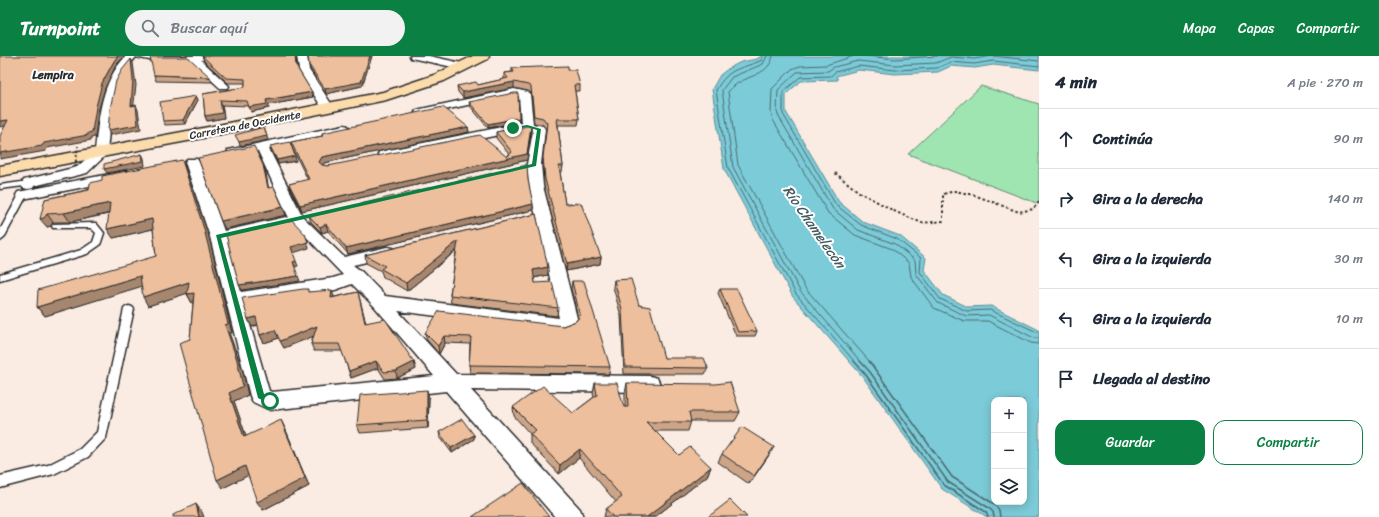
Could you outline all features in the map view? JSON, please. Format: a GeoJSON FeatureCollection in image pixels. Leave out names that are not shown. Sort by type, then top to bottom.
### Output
{"type":"FeatureCollection","features":[{"type":"Feature","properties":{"kind":"main road","name":"Carretera de Occidente"},"geometry":{"type":"LineString","coordinates":[[0,170],[101,152],[386,96],[439,78],[483,56]]}},
{"type":"Feature","properties":{"kind":"street"},"geometry":{"type":"LineString","coordinates":[[26,189],[82,170],[101,152],[106,102],[111,85],[126,61],[132,56]]}},
{"type":"Feature","properties":{"kind":"street"},"geometry":{"type":"LineString","coordinates":[[141,56],[157,58],[200,57],[224,86]]}},
{"type":"Feature","properties":{"kind":"street"},"geometry":{"type":"LineString","coordinates":[[302,56],[304,70],[328,108]]}},
{"type":"Feature","properties":{"kind":"street"},"geometry":{"type":"LineString","coordinates":[[415,56],[462,66]]}},
{"type":"Feature","properties":{"kind":"street"},"geometry":{"type":"LineString","coordinates":[[407,115],[520,92],[524,94],[527,126]]}},
{"type":"Feature","properties":{"kind":"street"},"geometry":{"type":"LineString","coordinates":[[375,157],[527,126],[539,129],[534,164],[536,186],[569,322],[567,325],[562,326],[380,302]]}},
{"type":"Feature","properties":{"kind":"street"},"geometry":{"type":"LineString","coordinates":[[223,155],[354,127]]}},
{"type":"Feature","properties":{"kind":"street"},"geometry":{"type":"LineString","coordinates":[[262,147],[305,218],[341,263],[356,276],[380,302],[571,517]]}},
{"type":"Feature","properties":{"kind":"street"},"geometry":{"type":"LineString","coordinates":[[192,162],[218,237],[260,396],[270,401],[452,382],[665,384]]}},
{"type":"Feature","properties":{"kind":"street"},"geometry":{"type":"LineString","coordinates":[[519,168],[534,164]]}},
{"type":"Feature","properties":{"kind":"street"},"geometry":{"type":"LineString","coordinates":[[26,189],[138,173]]}},
{"type":"Feature","properties":{"kind":"street"},"geometry":{"type":"LineString","coordinates":[[527,218],[542,214]]}},
{"type":"Feature","properties":{"kind":"street"},"geometry":{"type":"LineString","coordinates":[[218,237],[305,218]]}},
{"type":"Feature","properties":{"kind":"street"},"geometry":{"type":"LineString","coordinates":[[341,263],[403,248]]}},
{"type":"Feature","properties":{"kind":"street"},"geometry":{"type":"LineString","coordinates":[[235,298],[335,284],[356,276]]}},
{"type":"Feature","properties":{"kind":"lane"},"geometry":{"type":"LineString","coordinates":[[0,187],[26,189],[1,234]]}},
{"type":"Feature","properties":{"kind":"lane"},"geometry":{"type":"LineString","coordinates":[[0,277],[84,252],[97,243],[100,233],[93,225],[56,226]]}},
{"type":"Feature","properties":{"kind":"lane"},"geometry":{"type":"LineString","coordinates":[[0,482],[50,470],[84,453],[102,434],[129,309]]}},
{"type":"Feature","properties":{"kind":"path"},"geometry":{"type":"LineString","coordinates":[[75,167],[78,146]]}},
{"type":"Feature","properties":{"kind":"path"},"geometry":{"type":"LineString","coordinates":[[835,173],[859,192],[922,223],[943,221],[943,194],[954,192],[974,195],[1018,212],[1033,209],[1039,202]]}},
{"type":"Feature","properties":{"kind":"green space"},"geometry":{"type":"Polygon","coordinates":[[[981,86],[1039,104],[1039,204],[908,154],[981,86]]]}},
{"type":"Feature","properties":{"kind":"water","name":"Río Chamelecón"},"geometry":{"type":"Polygon","coordinates":[[[761,56],[1039,56],[1039,70],[993,65],[975,68],[951,66],[938,72],[895,74],[859,70],[836,76],[838,80],[801,81],[786,94],[786,112],[839,202],[863,222],[900,236],[926,258],[924,270],[943,295],[968,307],[991,306],[1039,330],[1039,517],[987,517],[942,489],[863,377],[793,297],[724,169],[712,89],[720,75],[729,68],[741,62],[757,59],[761,56]]]}},
{"type":"Feature","properties":{"kind":"building"},"geometry":{"type":"Polygon","coordinates":[[[0,56],[118,56],[102,83],[92,132],[88,133],[88,135],[44,143],[42,146],[0,153],[0,136],[8,120],[0,121],[0,56]]]}},
{"type":"Feature","properties":{"kind":"building"},"geometry":{"type":"Polygon","coordinates":[[[202,56],[295,56],[296,66],[312,92],[266,100],[267,104],[249,107],[247,101],[220,100],[222,113],[205,116],[203,94],[245,87],[245,79],[226,78],[202,56]]]}},
{"type":"Feature","properties":{"kind":"building"},"geometry":{"type":"Polygon","coordinates":[[[308,56],[370,56],[361,82],[325,89],[309,65],[308,56]]]}},
{"type":"Feature","properties":{"kind":"building"},"geometry":{"type":"Polygon","coordinates":[[[150,57],[188,57],[210,77],[154,75],[150,57]]]}},
{"type":"Feature","properties":{"kind":"building"},"geometry":{"type":"Polygon","coordinates":[[[131,59],[133,80],[131,106],[136,105],[138,125],[108,130],[110,109],[116,81],[122,70],[131,59]]]}},
{"type":"Feature","properties":{"kind":"building"},"geometry":{"type":"Polygon","coordinates":[[[568,66],[568,70],[576,70],[580,85],[574,85],[579,119],[557,119],[563,166],[559,166],[565,204],[581,203],[601,257],[567,264],[545,179],[543,157],[547,123],[543,118],[534,116],[531,87],[514,82],[463,92],[457,86],[476,82],[478,85],[508,78],[504,73],[514,72],[512,68],[568,66]]]}},
{"type":"Feature","properties":{"kind":"building"},"geometry":{"type":"Polygon","coordinates":[[[518,93],[519,118],[488,124],[469,102],[518,93]]]}},
{"type":"Feature","properties":{"kind":"building"},"geometry":{"type":"Polygon","coordinates":[[[196,96],[183,120],[163,121],[160,102],[196,96]]]}},
{"type":"Feature","properties":{"kind":"building"},"geometry":{"type":"Polygon","coordinates":[[[443,107],[468,127],[322,157],[319,162],[322,165],[328,166],[480,135],[507,157],[512,152],[496,132],[531,126],[527,154],[300,205],[289,184],[309,179],[291,142],[323,136],[322,133],[443,107]]]}},
{"type":"Feature","properties":{"kind":"building"},"geometry":{"type":"Polygon","coordinates":[[[264,127],[267,136],[239,142],[235,135],[264,127]]]}},
{"type":"Feature","properties":{"kind":"building"},"geometry":{"type":"Polygon","coordinates":[[[290,142],[295,156],[277,160],[270,146],[290,142]]]}},
{"type":"Feature","properties":{"kind":"building"},"geometry":{"type":"Polygon","coordinates":[[[254,146],[263,165],[268,188],[274,187],[283,207],[221,221],[198,158],[254,146]]]}},
{"type":"Feature","properties":{"kind":"building"},"geometry":{"type":"Polygon","coordinates":[[[142,154],[143,161],[104,169],[104,164],[142,154]]]}},
{"type":"Feature","properties":{"kind":"building"},"geometry":{"type":"Polygon","coordinates":[[[182,160],[204,229],[228,324],[225,325],[237,360],[243,386],[229,393],[244,437],[281,420],[305,478],[257,502],[245,466],[217,480],[179,343],[190,339],[194,293],[187,294],[189,282],[143,297],[140,276],[37,307],[38,290],[156,256],[152,219],[107,229],[110,203],[64,213],[47,214],[44,218],[40,219],[45,199],[89,190],[90,183],[102,180],[102,176],[182,160]]]}},
{"type":"Feature","properties":{"kind":"building"},"geometry":{"type":"Polygon","coordinates":[[[527,165],[528,180],[533,204],[346,248],[326,224],[320,227],[309,216],[527,165]]]}},
{"type":"Feature","properties":{"kind":"building"},"geometry":{"type":"Polygon","coordinates":[[[536,214],[548,267],[533,270],[535,283],[552,282],[558,308],[450,295],[458,241],[406,283],[381,269],[385,266],[365,255],[536,214]]]}},
{"type":"Feature","properties":{"kind":"building"},"geometry":{"type":"Polygon","coordinates":[[[292,220],[305,234],[308,242],[291,247],[296,261],[293,262],[298,276],[239,285],[226,235],[292,220]]]}},
{"type":"Feature","properties":{"kind":"building"},"geometry":{"type":"Polygon","coordinates":[[[631,279],[639,305],[650,307],[664,358],[704,358],[708,368],[625,367],[622,309],[614,280],[631,279]]]}},
{"type":"Feature","properties":{"kind":"building"},"geometry":{"type":"Polygon","coordinates":[[[572,281],[584,281],[610,367],[469,365],[471,337],[444,336],[438,346],[425,333],[439,311],[563,326],[576,321],[580,316],[572,281]]]}},
{"type":"Feature","properties":{"kind":"building"},"geometry":{"type":"Polygon","coordinates":[[[308,289],[308,292],[332,290],[331,298],[358,292],[365,323],[385,319],[414,362],[396,371],[384,372],[376,361],[349,371],[339,344],[311,344],[317,326],[280,341],[275,330],[260,335],[256,317],[248,319],[242,298],[308,289]]]}},
{"type":"Feature","properties":{"kind":"building"},"geometry":{"type":"Polygon","coordinates":[[[720,289],[737,289],[757,331],[738,332],[720,289]]]}},
{"type":"Feature","properties":{"kind":"building"},"geometry":{"type":"Polygon","coordinates":[[[730,382],[740,412],[689,412],[691,422],[646,422],[679,455],[690,447],[711,467],[647,517],[613,517],[606,509],[622,497],[580,449],[560,465],[530,434],[536,430],[513,407],[543,386],[573,413],[597,395],[595,383],[617,383],[624,407],[628,407],[627,383],[716,384],[730,382]]]}},
{"type":"Feature","properties":{"kind":"building"},"geometry":{"type":"Polygon","coordinates":[[[427,390],[427,420],[357,425],[360,395],[427,390]]]}},
{"type":"Feature","properties":{"kind":"building"},"geometry":{"type":"Polygon","coordinates":[[[462,419],[474,435],[451,448],[439,432],[462,419]]]}},
{"type":"Feature","properties":{"kind":"building"},"geometry":{"type":"Polygon","coordinates":[[[742,427],[774,447],[754,476],[722,454],[742,427]]]}},
{"type":"Feature","properties":{"kind":"building"},"geometry":{"type":"Polygon","coordinates":[[[523,483],[549,517],[472,517],[523,483]]]}},
{"type":"Feature","properties":{"kind":"building"},"geometry":{"type":"Polygon","coordinates":[[[730,500],[747,517],[708,517],[730,500]]]}},
{"type":"Feature","properties":{"kind":"building"},"geometry":{"type":"Polygon","coordinates":[[[196,504],[199,517],[173,517],[173,515],[196,504]]]}},
{"type":"Feature","properties":{"kind":"district","name":"Lempira"},"geometry":{"type":"Point","coordinates":[53,75]}},
{"type":"Feature","properties":{"kind":"route"},"geometry":{"type":"LineString","coordinates":[[270,401],[260,396],[218,237],[534,164],[539,129],[527,126],[513,128]]}}]}
